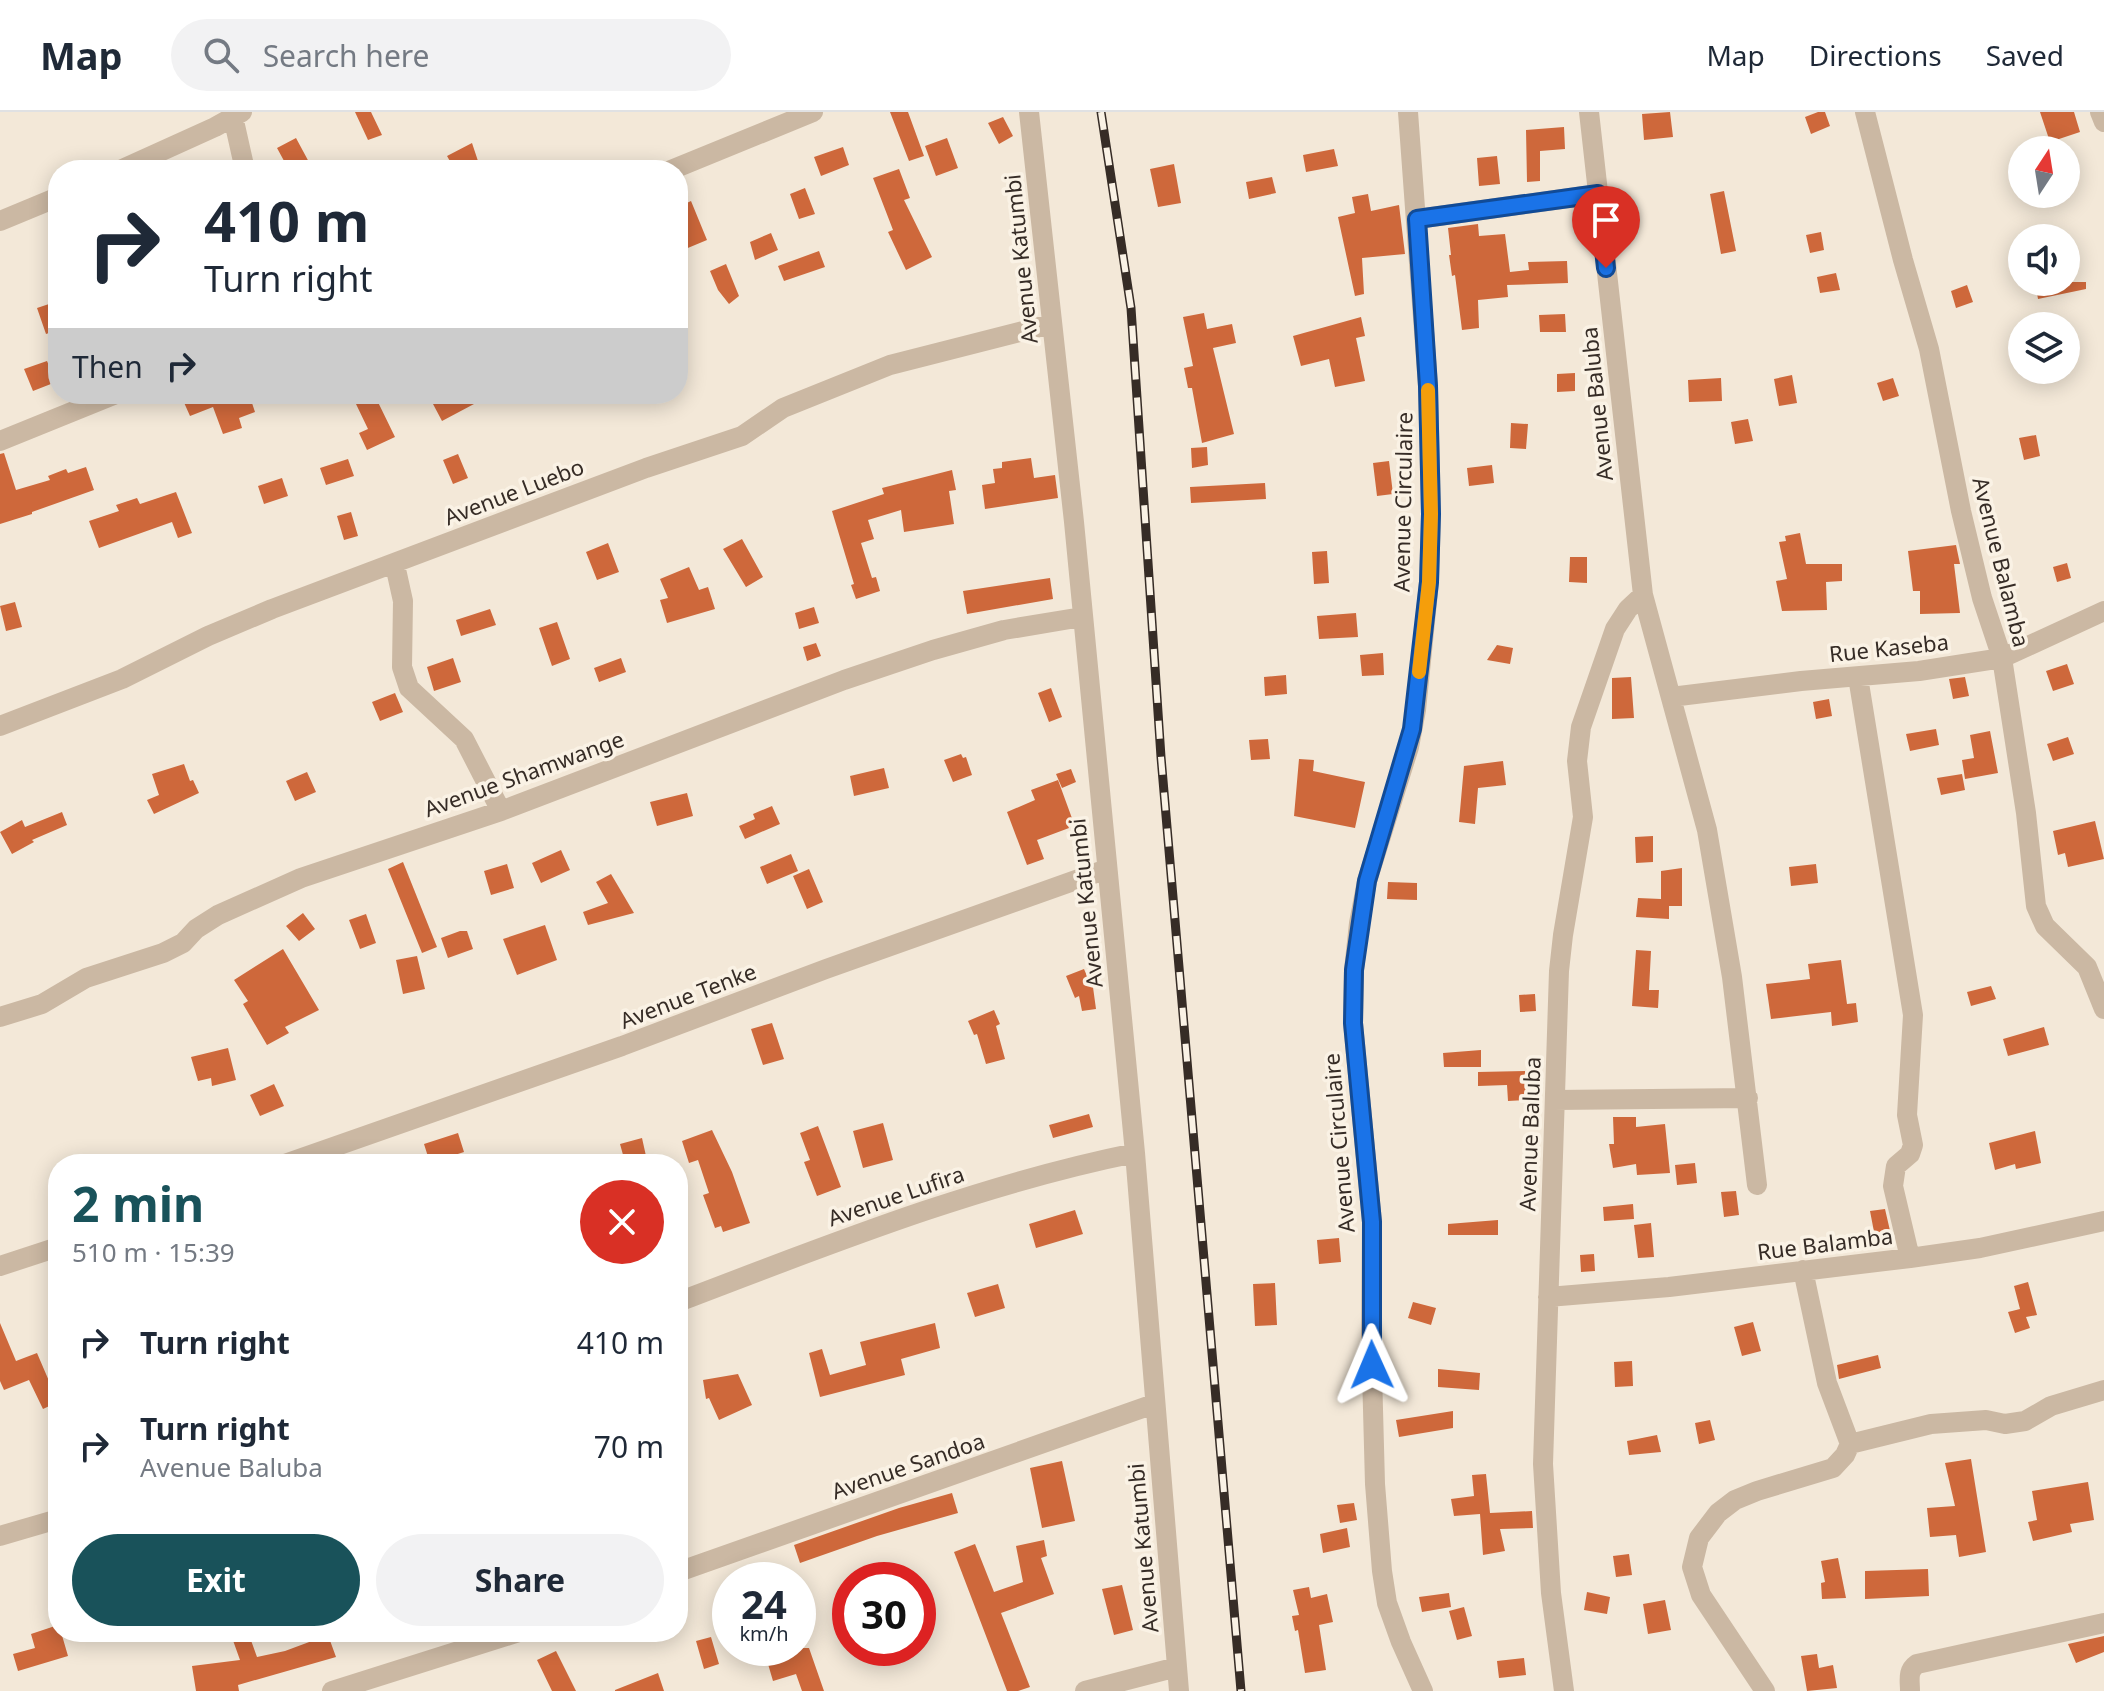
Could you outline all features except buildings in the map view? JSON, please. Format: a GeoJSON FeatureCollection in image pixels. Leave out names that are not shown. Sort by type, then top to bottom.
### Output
{"type":"FeatureCollection","features":[{"type":"Feature","properties":{"kind":"street"},"geometry":{"type":"LineString","coordinates":[[688,163],[813,112]]}},
{"type":"Feature","properties":{"kind":"street","name":"Avenue Katumbi"},"geometry":{"type":"LineString","coordinates":[[1029,112],[1135,1153],[1179,1691]]}},
{"type":"Feature","properties":{"kind":"street","name":"Avenue Circulaire"},"geometry":{"type":"LineString","coordinates":[[1408,112],[1428,386],[1429,582],[1416,710],[1409,747],[1367,881],[1359,923],[1353,1023],[1372,1222],[1375,1484],[1382,1571],[1391,1616],[1423,1691]]}},
{"type":"Feature","properties":{"kind":"street","name":"Avenue Baluba"},"geometry":{"type":"LineString","coordinates":[[1589,112],[1643,595],[1707,830],[1748,1098],[1757,1185]]}},
{"type":"Feature","properties":{"kind":"street","name":"Avenue Balamba"},"geometry":{"type":"LineString","coordinates":[[1865,112],[1929,349],[1961,511],[1982,598],[2002,658],[2026,813],[2036,906],[2045,926],[2087,967],[2104,1009]]}},
{"type":"Feature","properties":{"kind":"street"},"geometry":{"type":"LineString","coordinates":[[2100,112],[2104,122]]}},
{"type":"Feature","properties":{"kind":"street"},"geometry":{"type":"LineString","coordinates":[[141,160],[236,114],[243,160]]}},
{"type":"Feature","properties":{"kind":"street"},"geometry":{"type":"LineString","coordinates":[[1417,219],[1598,194]]}},
{"type":"Feature","properties":{"kind":"street"},"geometry":{"type":"LineString","coordinates":[[0,221],[48,201]]}},
{"type":"Feature","properties":{"kind":"street","name":"Avenue Luebo"},"geometry":{"type":"LineString","coordinates":[[0,726],[122,679],[208,636],[272,609],[395,565],[574,494],[742,436],[783,408],[890,365],[1051,324]]}},
{"type":"Feature","properties":{"kind":"street"},"geometry":{"type":"LineString","coordinates":[[0,441],[91,404]]}},
{"type":"Feature","properties":{"kind":"street"},"geometry":{"type":"LineString","coordinates":[[395,565],[403,601],[402,667],[409,688],[464,739],[501,811]]}},
{"type":"Feature","properties":{"kind":"street","name":"Avenue Baluba"},"geometry":{"type":"LineString","coordinates":[[1564,1691],[1551,1593],[1543,1464],[1561,947],[1583,817],[1577,761],[1581,727],[1615,629],[1628,609],[1643,595]]}},
{"type":"Feature","properties":{"kind":"street","name":"Rue Kaseba"},"geometry":{"type":"LineString","coordinates":[[1671,697],[2002,658],[2104,611]]}},
{"type":"Feature","properties":{"kind":"street","name":"Avenue Shamwange"},"geometry":{"type":"LineString","coordinates":[[0,1017],[42,1004],[86,978],[163,953],[183,943],[196,929],[218,915],[254,897],[337,865],[501,811],[674,743],[918,655],[1004,630],[1082,617]]}},
{"type":"Feature","properties":{"kind":"street"},"geometry":{"type":"LineString","coordinates":[[1858,677],[1913,1015],[1907,1115],[1913,1145],[1910,1154],[1896,1166],[1893,1186],[1910,1258]]}},
{"type":"Feature","properties":{"kind":"street","name":"Avenue Tenke"},"geometry":{"type":"LineString","coordinates":[[314,1154],[622,1046],[1107,869]]}},
{"type":"Feature","properties":{"kind":"street"},"geometry":{"type":"LineString","coordinates":[[1555,1100],[1748,1098]]}},
{"type":"Feature","properties":{"kind":"street","name":"Avenue Lufira"},"geometry":{"type":"LineString","coordinates":[[688,1298],[862,1231],[974,1194],[1068,1167],[1135,1153]]}},
{"type":"Feature","properties":{"kind":"street","name":"Rue Balamba"},"geometry":{"type":"LineString","coordinates":[[1548,1297],[1669,1287],[1910,1258],[1993,1245],[2104,1221]]}},
{"type":"Feature","properties":{"kind":"street"},"geometry":{"type":"LineString","coordinates":[[0,1266],[48,1250]]}},
{"type":"Feature","properties":{"kind":"street"},"geometry":{"type":"LineString","coordinates":[[1765,1691],[1701,1595],[1692,1567],[1699,1538],[1718,1513],[1735,1500],[1757,1491],[1833,1468],[1850,1444],[1827,1383],[1803,1270]]}},
{"type":"Feature","properties":{"kind":"street"},"geometry":{"type":"LineString","coordinates":[[1850,1444],[1931,1424],[2025,1421],[2051,1406],[2104,1390]]}},
{"type":"Feature","properties":{"kind":"street","name":"Avenue Sandoa"},"geometry":{"type":"LineString","coordinates":[[688,1568],[1154,1404]]}},
{"type":"Feature","properties":{"kind":"street"},"geometry":{"type":"LineString","coordinates":[[0,1536],[48,1522]]}},
{"type":"Feature","properties":{"kind":"street"},"geometry":{"type":"LineString","coordinates":[[1910,1691],[1909,1675],[1911,1668],[1917,1664],[2104,1623]]}},
{"type":"Feature","properties":{"kind":"street"},"geometry":{"type":"LineString","coordinates":[[332,1691],[487,1642]]}},
{"type":"Feature","properties":{"kind":"street"},"geometry":{"type":"LineString","coordinates":[[1085,1691],[1177,1667]]}},
{"type":"Feature","properties":{"kind":"railway"},"geometry":{"type":"LineString","coordinates":[[1101,112],[1131,308],[1161,757],[1241,1691]]}},
{"type":"Feature","properties":{"kind":"slow traffic"},"geometry":{"type":"LineString","coordinates":[[1419,672],[1429,582],[1428,390]]}},
{"type":"Feature","properties":{"kind":"route"},"geometry":{"type":"LineString","coordinates":[[1372,1365],[1372,1222],[1353,1023],[1354,970],[1367,881],[1409,747],[1416,710],[1429,582],[1428,386],[1417,219],[1598,194],[1606,268]]}}]}
